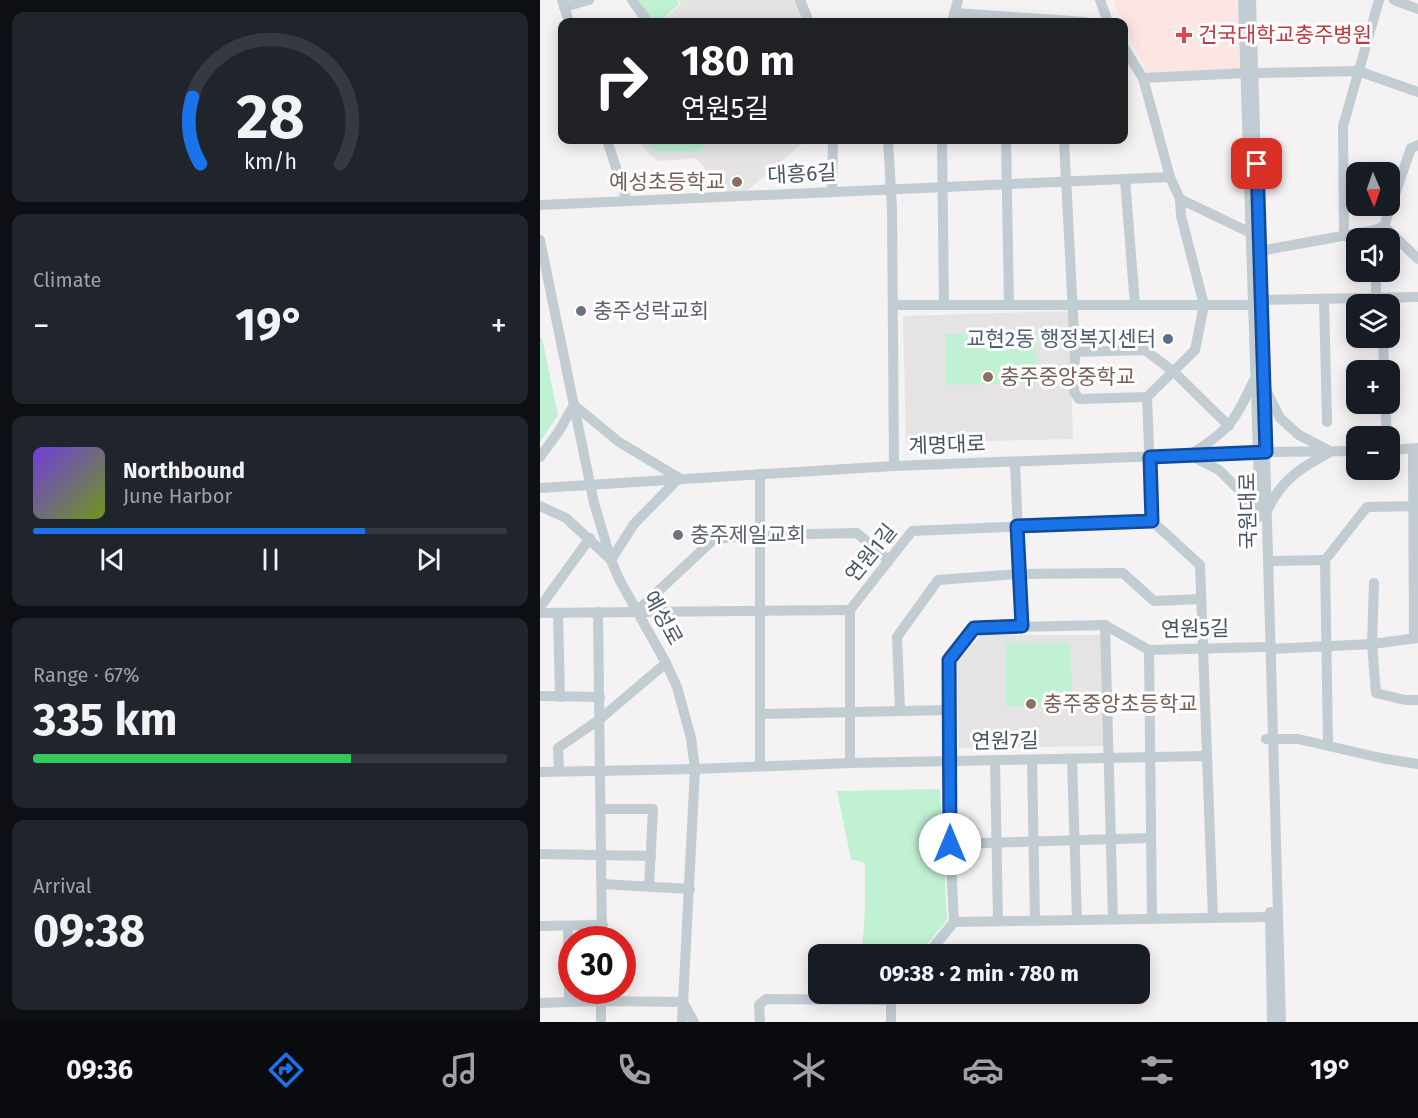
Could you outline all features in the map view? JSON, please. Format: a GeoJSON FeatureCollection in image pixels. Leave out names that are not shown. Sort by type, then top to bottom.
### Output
{"type":"FeatureCollection","features":[{"type":"Feature","properties":{"kind":"street"},"geometry":{"type":"LineString","coordinates":[[563,4],[589,0]]}},
{"type":"Feature","properties":{"kind":"street"},"geometry":{"type":"LineString","coordinates":[[632,0],[645,18]]}},
{"type":"Feature","properties":{"kind":"street"},"geometry":{"type":"LineString","coordinates":[[800,0],[807,18]]}},
{"type":"Feature","properties":{"kind":"street"},"geometry":{"type":"LineString","coordinates":[[953,18],[958,0]]}},
{"type":"Feature","properties":{"kind":"street"},"geometry":{"type":"LineString","coordinates":[[1100,0],[1107,18]]}},
{"type":"Feature","properties":{"kind":"street","name":"국원대로"},"geometry":{"type":"LineString","coordinates":[[1243,0],[1250,73],[1260,251],[1257,302]]}},
{"type":"Feature","properties":{"kind":"street","name":"국원대로"},"geometry":{"type":"LineString","coordinates":[[1251,0],[1251,233],[1257,302],[1262,452],[1267,512],[1266,648]]}},
{"type":"Feature","properties":{"kind":"street"},"geometry":{"type":"LineString","coordinates":[[1260,251],[1344,236],[1343,126],[1379,0]]}},
{"type":"Feature","properties":{"kind":"street"},"geometry":{"type":"LineString","coordinates":[[1394,0],[1418,9]]}},
{"type":"Feature","properties":{"kind":"street"},"geometry":{"type":"LineString","coordinates":[[1064,144],[1075,352],[1074,392],[1079,399],[1147,397],[1195,350],[1204,305],[1181,216],[1180,199],[1170,177],[1143,78],[1128,56]]}},
{"type":"Feature","properties":{"kind":"street"},"geometry":{"type":"LineString","coordinates":[[1143,78],[1358,71],[1418,92]]}},
{"type":"Feature","properties":{"kind":"street"},"geometry":{"type":"LineString","coordinates":[[608,144],[627,201]]}},
{"type":"Feature","properties":{"kind":"street"},"geometry":{"type":"LineString","coordinates":[[832,192],[833,144]]}},
{"type":"Feature","properties":{"kind":"street"},"geometry":{"type":"LineString","coordinates":[[888,144],[889,190],[892,209],[894,466]]}},
{"type":"Feature","properties":{"kind":"street"},"geometry":{"type":"LineString","coordinates":[[942,144],[944,305]]}},
{"type":"Feature","properties":{"kind":"street"},"geometry":{"type":"LineString","coordinates":[[1006,144],[1009,305]]}},
{"type":"Feature","properties":{"kind":"street"},"geometry":{"type":"LineString","coordinates":[[1380,228],[1411,148],[1418,145]]}},
{"type":"Feature","properties":{"kind":"street","name":"대흥6길"},"geometry":{"type":"LineString","coordinates":[[540,205],[1170,177]]}},
{"type":"Feature","properties":{"kind":"street"},"geometry":{"type":"LineString","coordinates":[[1125,179],[1135,305]]}},
{"type":"Feature","properties":{"kind":"street"},"geometry":{"type":"LineString","coordinates":[[1180,199],[1251,233]]}},
{"type":"Feature","properties":{"kind":"street","name":"예성로"},"geometry":{"type":"LineString","coordinates":[[540,240],[590,484],[611,560],[666,663],[684,709],[691,738],[695,769],[682,1022]]}},
{"type":"Feature","properties":{"kind":"street"},"geometry":{"type":"LineString","coordinates":[[1400,247],[1418,259]]}},
{"type":"Feature","properties":{"kind":"street"},"geometry":{"type":"LineString","coordinates":[[1400,298],[1418,297]]}},
{"type":"Feature","properties":{"kind":"street"},"geometry":{"type":"LineString","coordinates":[[1324,299],[1327,422]]}},
{"type":"Feature","properties":{"kind":"street"},"geometry":{"type":"LineString","coordinates":[[893,305],[1204,305],[1346,299]]}},
{"type":"Feature","properties":{"kind":"street"},"geometry":{"type":"LineString","coordinates":[[1075,352],[1144,350],[1174,372],[1229,426]]}},
{"type":"Feature","properties":{"kind":"street"},"geometry":{"type":"LineString","coordinates":[[1189,455],[1216,438],[1229,426],[1259,382],[1280,418],[1299,435],[1331,452]]}},
{"type":"Feature","properties":{"kind":"street"},"geometry":{"type":"LineString","coordinates":[[1147,397],[1152,521],[1200,565],[1213,918]]}},
{"type":"Feature","properties":{"kind":"street"},"geometry":{"type":"LineString","coordinates":[[540,458],[560,431],[574,405],[619,442],[679,478],[634,524],[611,560],[566,518],[540,506]]}},
{"type":"Feature","properties":{"kind":"street"},"geometry":{"type":"LineString","coordinates":[[1400,449],[1415,448],[1416,638]]}},
{"type":"Feature","properties":{"kind":"street","name":"계명대로"},"geometry":{"type":"LineString","coordinates":[[540,488],[894,466],[1262,452],[1346,451]]}},
{"type":"Feature","properties":{"kind":"street","name":"국원대로"},"geometry":{"type":"LineString","coordinates":[[1262,452],[1260,522],[1281,1022]]}},
{"type":"Feature","properties":{"kind":"street"},"geometry":{"type":"LineString","coordinates":[[1267,512],[1276,493],[1300,468],[1331,452]]}},
{"type":"Feature","properties":{"kind":"street"},"geometry":{"type":"LineString","coordinates":[[1189,455],[1219,470],[1243,494],[1260,522]]}},
{"type":"Feature","properties":{"kind":"street"},"geometry":{"type":"LineString","coordinates":[[1015,462],[1022,626]]}},
{"type":"Feature","properties":{"kind":"street"},"geometry":{"type":"LineString","coordinates":[[760,474],[760,766]]}},
{"type":"Feature","properties":{"kind":"street"},"geometry":{"type":"LineString","coordinates":[[1328,745],[1325,560],[1367,507],[1415,506]]}},
{"type":"Feature","properties":{"kind":"street","name":"연원1길"},"geometry":{"type":"LineString","coordinates":[[849,763],[850,610],[912,531],[1152,521]]}},
{"type":"Feature","properties":{"kind":"street"},"geometry":{"type":"LineString","coordinates":[[637,611],[714,539],[857,533],[888,560]]}},
{"type":"Feature","properties":{"kind":"street"},"geometry":{"type":"LineString","coordinates":[[540,607],[590,538]]}},
{"type":"Feature","properties":{"kind":"street"},"geometry":{"type":"LineString","coordinates":[[1268,561],[1325,560]]}},
{"type":"Feature","properties":{"kind":"street"},"geometry":{"type":"LineString","coordinates":[[900,710],[897,637],[938,580],[1019,574],[1123,573],[1154,601],[1202,599]]}},
{"type":"Feature","properties":{"kind":"street"},"geometry":{"type":"LineString","coordinates":[[1374,583],[1372,644],[1376,693],[1405,700],[1418,700]]}},
{"type":"Feature","properties":{"kind":"street"},"geometry":{"type":"LineString","coordinates":[[540,613],[850,610]]}},
{"type":"Feature","properties":{"kind":"street"},"geometry":{"type":"LineString","coordinates":[[567,926],[603,925],[598,612]]}},
{"type":"Feature","properties":{"kind":"street"},"geometry":{"type":"LineString","coordinates":[[558,614],[560,697]]}},
{"type":"Feature","properties":{"kind":"street"},"geometry":{"type":"LineString","coordinates":[[936,944],[954,922],[950,844],[949,660],[974,628],[1105,625],[1113,919]]}},
{"type":"Feature","properties":{"kind":"street","name":"연원5길"},"geometry":{"type":"LineString","coordinates":[[1105,625],[1149,650],[1372,644],[1416,638]]}},
{"type":"Feature","properties":{"kind":"street"},"geometry":{"type":"LineString","coordinates":[[1149,650],[1152,919]]}},
{"type":"Feature","properties":{"kind":"street"},"geometry":{"type":"LineString","coordinates":[[559,771],[558,748],[600,719],[666,663]]}},
{"type":"Feature","properties":{"kind":"street"},"geometry":{"type":"LineString","coordinates":[[540,696],[600,697]]}},
{"type":"Feature","properties":{"kind":"street"},"geometry":{"type":"LineString","coordinates":[[760,714],[949,710]]}},
{"type":"Feature","properties":{"kind":"street"},"geometry":{"type":"LineString","coordinates":[[1269,739],[1298,739],[1418,764]]}},
{"type":"Feature","properties":{"kind":"street","name":"국원대로"},"geometry":{"type":"LineString","coordinates":[[1269,739],[1272,1022]]}},
{"type":"Feature","properties":{"kind":"street","name":"연원7길"},"geometry":{"type":"LineString","coordinates":[[540,772],[1207,756]]}},
{"type":"Feature","properties":{"kind":"street"},"geometry":{"type":"LineString","coordinates":[[1072,759],[1077,920]]}},
{"type":"Feature","properties":{"kind":"street"},"geometry":{"type":"LineString","coordinates":[[995,760],[998,921]]}},
{"type":"Feature","properties":{"kind":"street"},"geometry":{"type":"LineString","coordinates":[[1032,760],[1035,921]]}},
{"type":"Feature","properties":{"kind":"street"},"geometry":{"type":"LineString","coordinates":[[602,809],[653,809],[649,886]]}},
{"type":"Feature","properties":{"kind":"street"},"geometry":{"type":"LineString","coordinates":[[950,844],[1151,838]]}},
{"type":"Feature","properties":{"kind":"street"},"geometry":{"type":"LineString","coordinates":[[540,854],[651,856]]}},
{"type":"Feature","properties":{"kind":"street"},"geometry":{"type":"LineString","coordinates":[[602,884],[690,889]]}},
{"type":"Feature","properties":{"kind":"street"},"geometry":{"type":"LineString","coordinates":[[954,922],[1270,917]]}},
{"type":"Feature","properties":{"kind":"street"},"geometry":{"type":"LineString","coordinates":[[540,926],[558,926]]}},
{"type":"Feature","properties":{"kind":"street"},"geometry":{"type":"LineString","coordinates":[[636,998],[683,1002],[694,1022]]}},
{"type":"Feature","properties":{"kind":"street"},"geometry":{"type":"LineString","coordinates":[[760,1022],[759,1005],[766,999],[808,998]]}},
{"type":"Feature","properties":{"kind":"street"},"geometry":{"type":"LineString","coordinates":[[540,1003],[558,1002]]}},
{"type":"Feature","properties":{"kind":"street"},"geometry":{"type":"LineString","coordinates":[[601,1004],[601,1022]]}},
{"type":"Feature","properties":{"kind":"street"},"geometry":{"type":"LineString","coordinates":[[891,1022],[893,1004]]}},
{"type":"Feature","properties":{"kind":"shaded area"},"geometry":{"type":"Polygon","coordinates":[[[679,0],[800,0],[807,18],[666,18],[681,4],[679,0]]]}},
{"type":"Feature","properties":{"kind":"shaded area","name":"건국대학교충주병원"},"geometry":{"type":"Polygon","coordinates":[[[1113,0],[1237,0],[1240,69],[1147,73],[1128,32],[1128,18],[1121,18],[1113,0]]]}},
{"type":"Feature","properties":{"kind":"shaded area","name":"예성초등학교"},"geometry":{"type":"Polygon","coordinates":[[[640,144],[801,144],[734,202],[696,158],[660,161],[651,156],[640,144]]]}},
{"type":"Feature","properties":{"kind":"shaded area","name":"충주중앙중학교"},"geometry":{"type":"Polygon","coordinates":[[[1069,311],[1073,439],[906,443],[903,316],[1069,311]]]}},
{"type":"Feature","properties":{"kind":"shaded area","name":"충주중앙초등학교"},"geometry":{"type":"Polygon","coordinates":[[[981,635],[1103,635],[1104,746],[959,748],[957,662],[981,635]]]}},
{"type":"Feature","properties":{"kind":"green space"},"geometry":{"type":"Polygon","coordinates":[[[638,0],[677,0],[679,4],[664,18],[650,18],[638,0]]]}},
{"type":"Feature","properties":{"kind":"green space"},"geometry":{"type":"Polygon","coordinates":[[[708,144],[699,152],[655,151],[648,145],[708,144]]]}},
{"type":"Feature","properties":{"kind":"green space"},"geometry":{"type":"Polygon","coordinates":[[[1036,332],[1037,383],[946,385],[945,334],[1036,332]]]}},
{"type":"Feature","properties":{"kind":"green space"},"geometry":{"type":"Polygon","coordinates":[[[540,338],[542,338],[558,415],[540,442],[540,338]]]}},
{"type":"Feature","properties":{"kind":"green space"},"geometry":{"type":"Polygon","coordinates":[[[1005,643],[1070,643],[1072,698],[1063,707],[1005,706],[1005,643]]]}},
{"type":"Feature","properties":{"kind":"green space"},"geometry":{"type":"Polygon","coordinates":[[[940,789],[947,920],[927,944],[863,944],[865,863],[851,859],[837,791],[940,789]]]}},
{"type":"Feature","properties":{"kind":"place","name":"건국대학교충주병원"},"geometry":{"type":"Point","coordinates":[1184,35]}},
{"type":"Feature","properties":{"kind":"place","name":"예성초등학교"},"geometry":{"type":"Point","coordinates":[737,182]}},
{"type":"Feature","properties":{"kind":"place","name":"충주성락교회"},"geometry":{"type":"Point","coordinates":[581,311]}},
{"type":"Feature","properties":{"kind":"place","name":"교현2동 행정복지센터"},"geometry":{"type":"Point","coordinates":[1168,339]}},
{"type":"Feature","properties":{"kind":"place","name":"충주중앙중학교"},"geometry":{"type":"Point","coordinates":[988,377]}},
{"type":"Feature","properties":{"kind":"place","name":"충주제일교회"},"geometry":{"type":"Point","coordinates":[678,535]}},
{"type":"Feature","properties":{"kind":"place","name":"충주중앙초등학교"},"geometry":{"type":"Point","coordinates":[1031,704]}},
{"type":"Feature","properties":{"kind":"route"},"geometry":{"type":"LineString","coordinates":[[950,844],[949,660],[974,628],[1022,626],[1017,526],[1152,521],[1150,457],[1266,452],[1257,164]]}}]}
